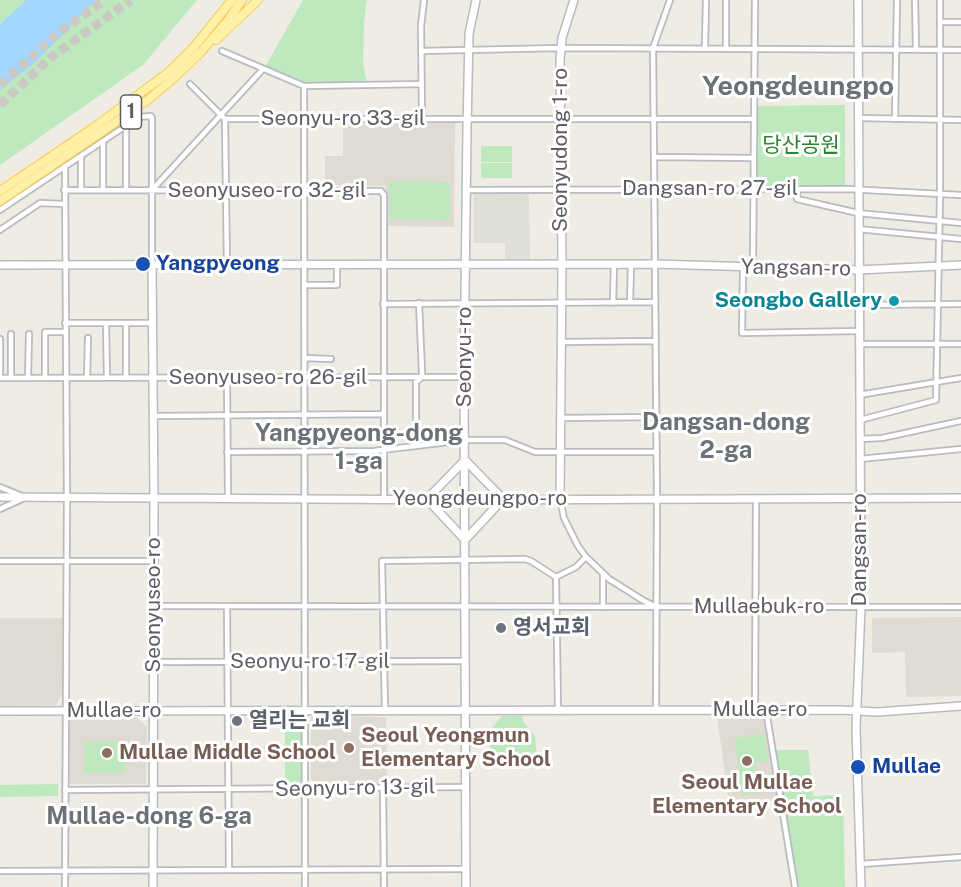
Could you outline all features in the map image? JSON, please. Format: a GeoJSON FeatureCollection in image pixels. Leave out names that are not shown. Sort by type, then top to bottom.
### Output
{"type":"FeatureCollection","features":[{"type":"Feature","properties":{"kind":"main road","name":"1"},"geometry":{"type":"LineString","coordinates":[[0,201],[148,99],[201,52],[242,0]]}},
{"type":"Feature","properties":{"kind":"main road"},"geometry":{"type":"LineString","coordinates":[[201,52],[258,0]]}},
{"type":"Feature","properties":{"kind":"main road","name":"1"},"geometry":{"type":"LineString","coordinates":[[0,192],[99,124],[169,72],[195,47],[230,2]]}},
{"type":"Feature","properties":{"kind":"street"},"geometry":{"type":"LineString","coordinates":[[422,120],[421,14],[424,0]]}},
{"type":"Feature","properties":{"kind":"street","name":"Seonyu-ro"},"geometry":{"type":"LineString","coordinates":[[465,887],[465,265],[468,49],[471,18],[476,0]]}},
{"type":"Feature","properties":{"kind":"street","name":"Seonyudong 1-ro"},"geometry":{"type":"LineString","coordinates":[[560,499],[561,48],[564,29],[574,0]]}},
{"type":"Feature","properties":{"kind":"street"},"geometry":{"type":"LineString","coordinates":[[656,711],[657,452],[653,48],[670,0]]}},
{"type":"Feature","properties":{"kind":"street"},"geometry":{"type":"LineString","coordinates":[[705,48],[706,0]]}},
{"type":"Feature","properties":{"kind":"street"},"geometry":{"type":"LineString","coordinates":[[726,0],[726,48]]}},
{"type":"Feature","properties":{"kind":"street"},"geometry":{"type":"LineString","coordinates":[[753,267],[755,0]]}},
{"type":"Feature","properties":{"kind":"street","name":"Dangsan-ro"},"geometry":{"type":"LineString","coordinates":[[858,0],[861,608],[856,711],[861,887]]}},
{"type":"Feature","properties":{"kind":"street"},"geometry":{"type":"LineString","coordinates":[[895,119],[897,0]]}},
{"type":"Feature","properties":{"kind":"street"},"geometry":{"type":"LineString","coordinates":[[915,0],[916,49]]}},
{"type":"Feature","properties":{"kind":"street"},"geometry":{"type":"LineString","coordinates":[[860,420],[935,401],[938,382],[940,0]]}},
{"type":"Feature","properties":{"kind":"street"},"geometry":{"type":"LineString","coordinates":[[940,22],[961,22]]}},
{"type":"Feature","properties":{"kind":"street"},"geometry":{"type":"LineString","coordinates":[[421,51],[561,48],[961,50]]}},
{"type":"Feature","properties":{"kind":"street"},"geometry":{"type":"LineString","coordinates":[[222,51],[304,86],[422,84]]}},
{"type":"Feature","properties":{"kind":"street"},"geometry":{"type":"LineString","coordinates":[[152,190],[223,117],[263,69]]}},
{"type":"Feature","properties":{"kind":"street"},"geometry":{"type":"LineString","coordinates":[[190,84],[223,117],[227,190],[227,265]]}},
{"type":"Feature","properties":{"kind":"street"},"geometry":{"type":"LineString","coordinates":[[304,86],[305,887]]}},
{"type":"Feature","properties":{"kind":"street","name":"Seonyuseo-ro"},"geometry":{"type":"LineString","coordinates":[[126,127],[139,117],[152,118],[153,887]]}},
{"type":"Feature","properties":{"kind":"street","name":"Seonyu-ro 33-gil"},"geometry":{"type":"LineString","coordinates":[[223,117],[304,120],[467,120]]}},
{"type":"Feature","properties":{"kind":"street"},"geometry":{"type":"LineString","coordinates":[[858,118],[961,120]]}},
{"type":"Feature","properties":{"kind":"street"},"geometry":{"type":"LineString","coordinates":[[467,120],[754,119]]}},
{"type":"Feature","properties":{"kind":"street"},"geometry":{"type":"LineString","coordinates":[[0,210],[126,127]]}},
{"type":"Feature","properties":{"kind":"street"},"geometry":{"type":"LineString","coordinates":[[126,127],[126,190]]}},
{"type":"Feature","properties":{"kind":"street"},"geometry":{"type":"LineString","coordinates":[[103,142],[103,190]]}},
{"type":"Feature","properties":{"kind":"street"},"geometry":{"type":"LineString","coordinates":[[81,156],[81,190]]}},
{"type":"Feature","properties":{"kind":"street"},"geometry":{"type":"LineString","coordinates":[[654,157],[754,158]]}},
{"type":"Feature","properties":{"kind":"street"},"geometry":{"type":"LineString","coordinates":[[64,166],[67,498],[65,887]]}},
{"type":"Feature","properties":{"kind":"street"},"geometry":{"type":"LineString","coordinates":[[466,190],[561,189]]}},
{"type":"Feature","properties":{"kind":"street","name":"Dangsan-ro 27-gil"},"geometry":{"type":"LineString","coordinates":[[561,189],[858,189],[961,195]]}},
{"type":"Feature","properties":{"kind":"street"},"geometry":{"type":"LineString","coordinates":[[796,189],[796,199],[858,213],[961,223]]}},
{"type":"Feature","properties":{"kind":"street","name":"Seonyuseo-ro 32-gil"},"geometry":{"type":"LineString","coordinates":[[64,190],[382,192],[383,265]]}},
{"type":"Feature","properties":{"kind":"street"},"geometry":{"type":"LineString","coordinates":[[0,230],[39,203],[64,204]]}},
{"type":"Feature","properties":{"kind":"street"},"geometry":{"type":"LineString","coordinates":[[858,229],[961,239]]}},
{"type":"Feature","properties":{"kind":"street"},"geometry":{"type":"LineString","coordinates":[[613,303],[614,264]]}},
{"type":"Feature","properties":{"kind":"street"},"geometry":{"type":"LineString","coordinates":[[630,302],[631,264]]}},
{"type":"Feature","properties":{"kind":"street","name":"Yangsan-ro"},"geometry":{"type":"LineString","coordinates":[[0,265],[655,264],[858,270],[961,265]]}},
{"type":"Feature","properties":{"kind":"street"},"geometry":{"type":"LineString","coordinates":[[305,285],[337,285],[337,265]]}},
{"type":"Feature","properties":{"kind":"street"},"geometry":{"type":"LineString","coordinates":[[383,265],[384,499]]}},
{"type":"Feature","properties":{"kind":"street"},"geometry":{"type":"LineString","coordinates":[[743,267],[742,333],[859,331]]}},
{"type":"Feature","properties":{"kind":"street"},"geometry":{"type":"LineString","coordinates":[[383,304],[655,302]]}},
{"type":"Feature","properties":{"kind":"street"},"geometry":{"type":"LineString","coordinates":[[416,446],[416,382],[422,377],[419,303]]}},
{"type":"Feature","properties":{"kind":"street"},"geometry":{"type":"LineString","coordinates":[[859,305],[961,304]]}},
{"type":"Feature","properties":{"kind":"street"},"geometry":{"type":"LineString","coordinates":[[65,323],[152,323]]}},
{"type":"Feature","properties":{"kind":"street"},"geometry":{"type":"LineString","coordinates":[[106,323],[107,378]]}},
{"type":"Feature","properties":{"kind":"street"},"geometry":{"type":"LineString","coordinates":[[126,323],[126,378]]}},
{"type":"Feature","properties":{"kind":"street"},"geometry":{"type":"LineString","coordinates":[[45,378],[45,332],[65,332]]}},
{"type":"Feature","properties":{"kind":"street"},"geometry":{"type":"LineString","coordinates":[[11,334],[11,378]]}},
{"type":"Feature","properties":{"kind":"street"},"geometry":{"type":"LineString","coordinates":[[28,378],[29,334]]}},
{"type":"Feature","properties":{"kind":"street"},"geometry":{"type":"LineString","coordinates":[[87,378],[88,338]]}},
{"type":"Feature","properties":{"kind":"street"},"geometry":{"type":"LineString","coordinates":[[0,339],[0,378]]}},
{"type":"Feature","properties":{"kind":"street"},"geometry":{"type":"LineString","coordinates":[[561,342],[656,341]]}},
{"type":"Feature","properties":{"kind":"street"},"geometry":{"type":"LineString","coordinates":[[859,344],[961,344]]}},
{"type":"Feature","properties":{"kind":"street"},"geometry":{"type":"LineString","coordinates":[[305,358],[332,359]]}},
{"type":"Feature","properties":{"kind":"street","name":"Seonyuseo-ro 26-gil"},"geometry":{"type":"LineString","coordinates":[[0,378],[464,377]]}},
{"type":"Feature","properties":{"kind":"street"},"geometry":{"type":"LineString","coordinates":[[227,378],[228,498]]}},
{"type":"Feature","properties":{"kind":"street"},"geometry":{"type":"LineString","coordinates":[[859,395],[961,378]]}},
{"type":"Feature","properties":{"kind":"street"},"geometry":{"type":"LineString","coordinates":[[153,416],[383,414]]}},
{"type":"Feature","properties":{"kind":"street"},"geometry":{"type":"LineString","coordinates":[[560,418],[656,417]]}},
{"type":"Feature","properties":{"kind":"street"},"geometry":{"type":"LineString","coordinates":[[860,439],[882,438],[961,421]]}},
{"type":"Feature","properties":{"kind":"street"},"geometry":{"type":"LineString","coordinates":[[228,452],[383,450],[465,440],[505,440],[532,452],[657,452]]}},
{"type":"Feature","properties":{"kind":"street"},"geometry":{"type":"LineString","coordinates":[[860,459],[961,449]]}},
{"type":"Feature","properties":{"kind":"street"},"geometry":{"type":"LineString","coordinates":[[465,460],[503,499],[465,540],[427,499],[465,460]]}},
{"type":"Feature","properties":{"kind":"street"},"geometry":{"type":"LineString","coordinates":[[0,487],[24,497]]}},
{"type":"Feature","properties":{"kind":"street","name":"Yeongdeungpo-ro"},"geometry":{"type":"LineString","coordinates":[[0,497],[465,500],[961,498]]}},
{"type":"Feature","properties":{"kind":"street"},"geometry":{"type":"LineString","coordinates":[[0,509],[24,497]]}},
{"type":"Feature","properties":{"kind":"street"},"geometry":{"type":"LineString","coordinates":[[755,710],[756,498]]}},
{"type":"Feature","properties":{"kind":"street"},"geometry":{"type":"LineString","coordinates":[[560,499],[564,518],[586,557],[618,585],[656,607]]}},
{"type":"Feature","properties":{"kind":"street"},"geometry":{"type":"LineString","coordinates":[[556,577],[576,567],[586,557]]}},
{"type":"Feature","properties":{"kind":"street"},"geometry":{"type":"LineString","coordinates":[[385,711],[382,561],[525,559],[556,577]]}},
{"type":"Feature","properties":{"kind":"street"},"geometry":{"type":"LineString","coordinates":[[0,561],[154,561]]}},
{"type":"Feature","properties":{"kind":"street"},"geometry":{"type":"LineString","coordinates":[[603,573],[603,607]]}},
{"type":"Feature","properties":{"kind":"street"},"geometry":{"type":"LineString","coordinates":[[556,577],[558,711]]}},
{"type":"Feature","properties":{"kind":"street","name":"Mullaebuk-ro"},"geometry":{"type":"LineString","coordinates":[[154,606],[961,607]]}},
{"type":"Feature","properties":{"kind":"street"},"geometry":{"type":"LineString","coordinates":[[227,607],[229,870]]}},
{"type":"Feature","properties":{"kind":"street","name":"Seonyu-ro 17-gil"},"geometry":{"type":"LineString","coordinates":[[153,662],[466,661]]}},
{"type":"Feature","properties":{"kind":"street","name":"Mullae-ro"},"geometry":{"type":"LineString","coordinates":[[0,711],[766,710],[877,712],[961,706]]}},
{"type":"Feature","properties":{"kind":"street"},"geometry":{"type":"LineString","coordinates":[[766,710],[795,887]]}},
{"type":"Feature","properties":{"kind":"street","name":"Seonyu-ro 13-gil"},"geometry":{"type":"LineString","coordinates":[[65,790],[466,786]]}},
{"type":"Feature","properties":{"kind":"street"},"geometry":{"type":"LineString","coordinates":[[384,787],[384,887]]}},
{"type":"Feature","properties":{"kind":"street"},"geometry":{"type":"LineString","coordinates":[[861,864],[961,857]]}},
{"type":"Feature","properties":{"kind":"street"},"geometry":{"type":"LineString","coordinates":[[0,871],[465,870]]}},
{"type":"Feature","properties":{"kind":"shaded area"},"geometry":{"type":"Polygon","coordinates":[[[455,123],[454,227],[386,226],[386,186],[325,185],[325,156],[343,156],[343,124],[455,123]]]}},
{"type":"Feature","properties":{"kind":"shaded area"},"geometry":{"type":"Polygon","coordinates":[[[529,193],[530,259],[505,260],[505,243],[474,243],[474,194],[529,193]]]}},
{"type":"Feature","properties":{"kind":"shaded area"},"geometry":{"type":"Polygon","coordinates":[[[961,617],[961,696],[906,697],[905,652],[872,653],[872,618],[961,617]]]}},
{"type":"Feature","properties":{"kind":"shaded area"},"geometry":{"type":"Polygon","coordinates":[[[0,618],[62,618],[62,695],[56,705],[0,706],[0,618]]]}},
{"type":"Feature","properties":{"kind":"shaded area","name":"Seoul Yeongmun Elementary School"},"geometry":{"type":"Polygon","coordinates":[[[311,716],[386,717],[387,784],[314,783],[311,778],[311,716]]]}},
{"type":"Feature","properties":{"kind":"shaded area","name":"Seoul Mullae Elementary School"},"geometry":{"type":"Polygon","coordinates":[[[717,716],[748,716],[748,718],[763,716],[779,803],[730,810],[717,716]]]}},
{"type":"Feature","properties":{"kind":"shaded area"},"geometry":{"type":"Polygon","coordinates":[[[74,717],[136,717],[147,727],[146,784],[71,784],[69,782],[69,722],[74,717]]]}},
{"type":"Feature","properties":{"kind":"green space"},"geometry":{"type":"Polygon","coordinates":[[[0,0],[197,0],[143,65],[0,165],[0,0]]]}},
{"type":"Feature","properties":{"kind":"green space"},"geometry":{"type":"Polygon","coordinates":[[[303,0],[367,0],[363,64],[367,83],[304,84],[265,67],[303,0]]]}},
{"type":"Feature","properties":{"kind":"green space","name":"당산공원"},"geometry":{"type":"Polygon","coordinates":[[[845,105],[845,186],[757,186],[757,106],[845,105]]]}},
{"type":"Feature","properties":{"kind":"green space"},"geometry":{"type":"Polygon","coordinates":[[[481,146],[512,146],[512,162],[481,162],[481,146]]]}},
{"type":"Feature","properties":{"kind":"green space"},"geometry":{"type":"Polygon","coordinates":[[[481,163],[512,163],[512,178],[481,178],[481,163]]]}},
{"type":"Feature","properties":{"kind":"green space"},"geometry":{"type":"Polygon","coordinates":[[[389,181],[450,182],[450,220],[389,219],[389,181]]]}},
{"type":"Feature","properties":{"kind":"green space"},"geometry":{"type":"Polygon","coordinates":[[[285,715],[303,715],[303,785],[285,783],[285,715]]]}},
{"type":"Feature","properties":{"kind":"green space"},"geometry":{"type":"Polygon","coordinates":[[[502,716],[522,716],[524,723],[535,736],[537,759],[498,760],[490,757],[491,729],[502,716]]]}},
{"type":"Feature","properties":{"kind":"green space"},"geometry":{"type":"Polygon","coordinates":[[[764,734],[768,761],[754,763],[759,793],[742,795],[735,738],[764,734]]]}},
{"type":"Feature","properties":{"kind":"green space"},"geometry":{"type":"Polygon","coordinates":[[[85,741],[125,741],[125,773],[84,773],[85,741]]]}},
{"type":"Feature","properties":{"kind":"green space"},"geometry":{"type":"Polygon","coordinates":[[[775,750],[808,750],[813,796],[843,795],[845,887],[798,887],[775,750]]]}},
{"type":"Feature","properties":{"kind":"green space"},"geometry":{"type":"Polygon","coordinates":[[[58,784],[58,796],[0,797],[0,785],[58,784]]]}},
{"type":"Feature","properties":{"kind":"water"},"geometry":{"type":"Polygon","coordinates":[[[26,0],[96,0],[36,62],[0,90],[0,25],[26,0]]]}},
{"type":"Feature","properties":{"kind":"tunnel"},"geometry":{"type":"LineString","coordinates":[[0,85],[57,34],[105,0]]}},
{"type":"Feature","properties":{"kind":"tunnel"},"geometry":{"type":"LineString","coordinates":[[0,105],[50,58],[131,0]]}},
{"type":"Feature","properties":{"kind":"place","name":"Yangpyeong"},"geometry":{"type":"Point","coordinates":[143,264]}},
{"type":"Feature","properties":{"kind":"place","name":"Seongbo Gallery"},"geometry":{"type":"Point","coordinates":[894,301]}},
{"type":"Feature","properties":{"kind":"place","name":"영서교회"},"geometry":{"type":"Point","coordinates":[501,628]}},
{"type":"Feature","properties":{"kind":"place","name":"열리는 교회"},"geometry":{"type":"Point","coordinates":[237,721]}},
{"type":"Feature","properties":{"kind":"place","name":"Seoul Yeongmun Elementary School"},"geometry":{"type":"Point","coordinates":[349,748]}},
{"type":"Feature","properties":{"kind":"place","name":"Mullae Middle School"},"geometry":{"type":"Point","coordinates":[107,753]}},
{"type":"Feature","properties":{"kind":"place","name":"Seoul Mullae Elementary School"},"geometry":{"type":"Point","coordinates":[747,761]}},
{"type":"Feature","properties":{"kind":"place","name":"Mullae"},"geometry":{"type":"Point","coordinates":[858,767]}},
{"type":"Feature","properties":{"kind":"district","name":"Yeongdeungpo"},"geometry":{"type":"Point","coordinates":[798,87]}},
{"type":"Feature","properties":{"kind":"district","name":"Dangsan-dong 2-ga"},"geometry":{"type":"Point","coordinates":[726,437]}},
{"type":"Feature","properties":{"kind":"district","name":"Yangpyeong-dong 1-ga"},"geometry":{"type":"Point","coordinates":[359,448]}},
{"type":"Feature","properties":{"kind":"district","name":"Mullae-dong 6-ga"},"geometry":{"type":"Point","coordinates":[149,817]}}]}
